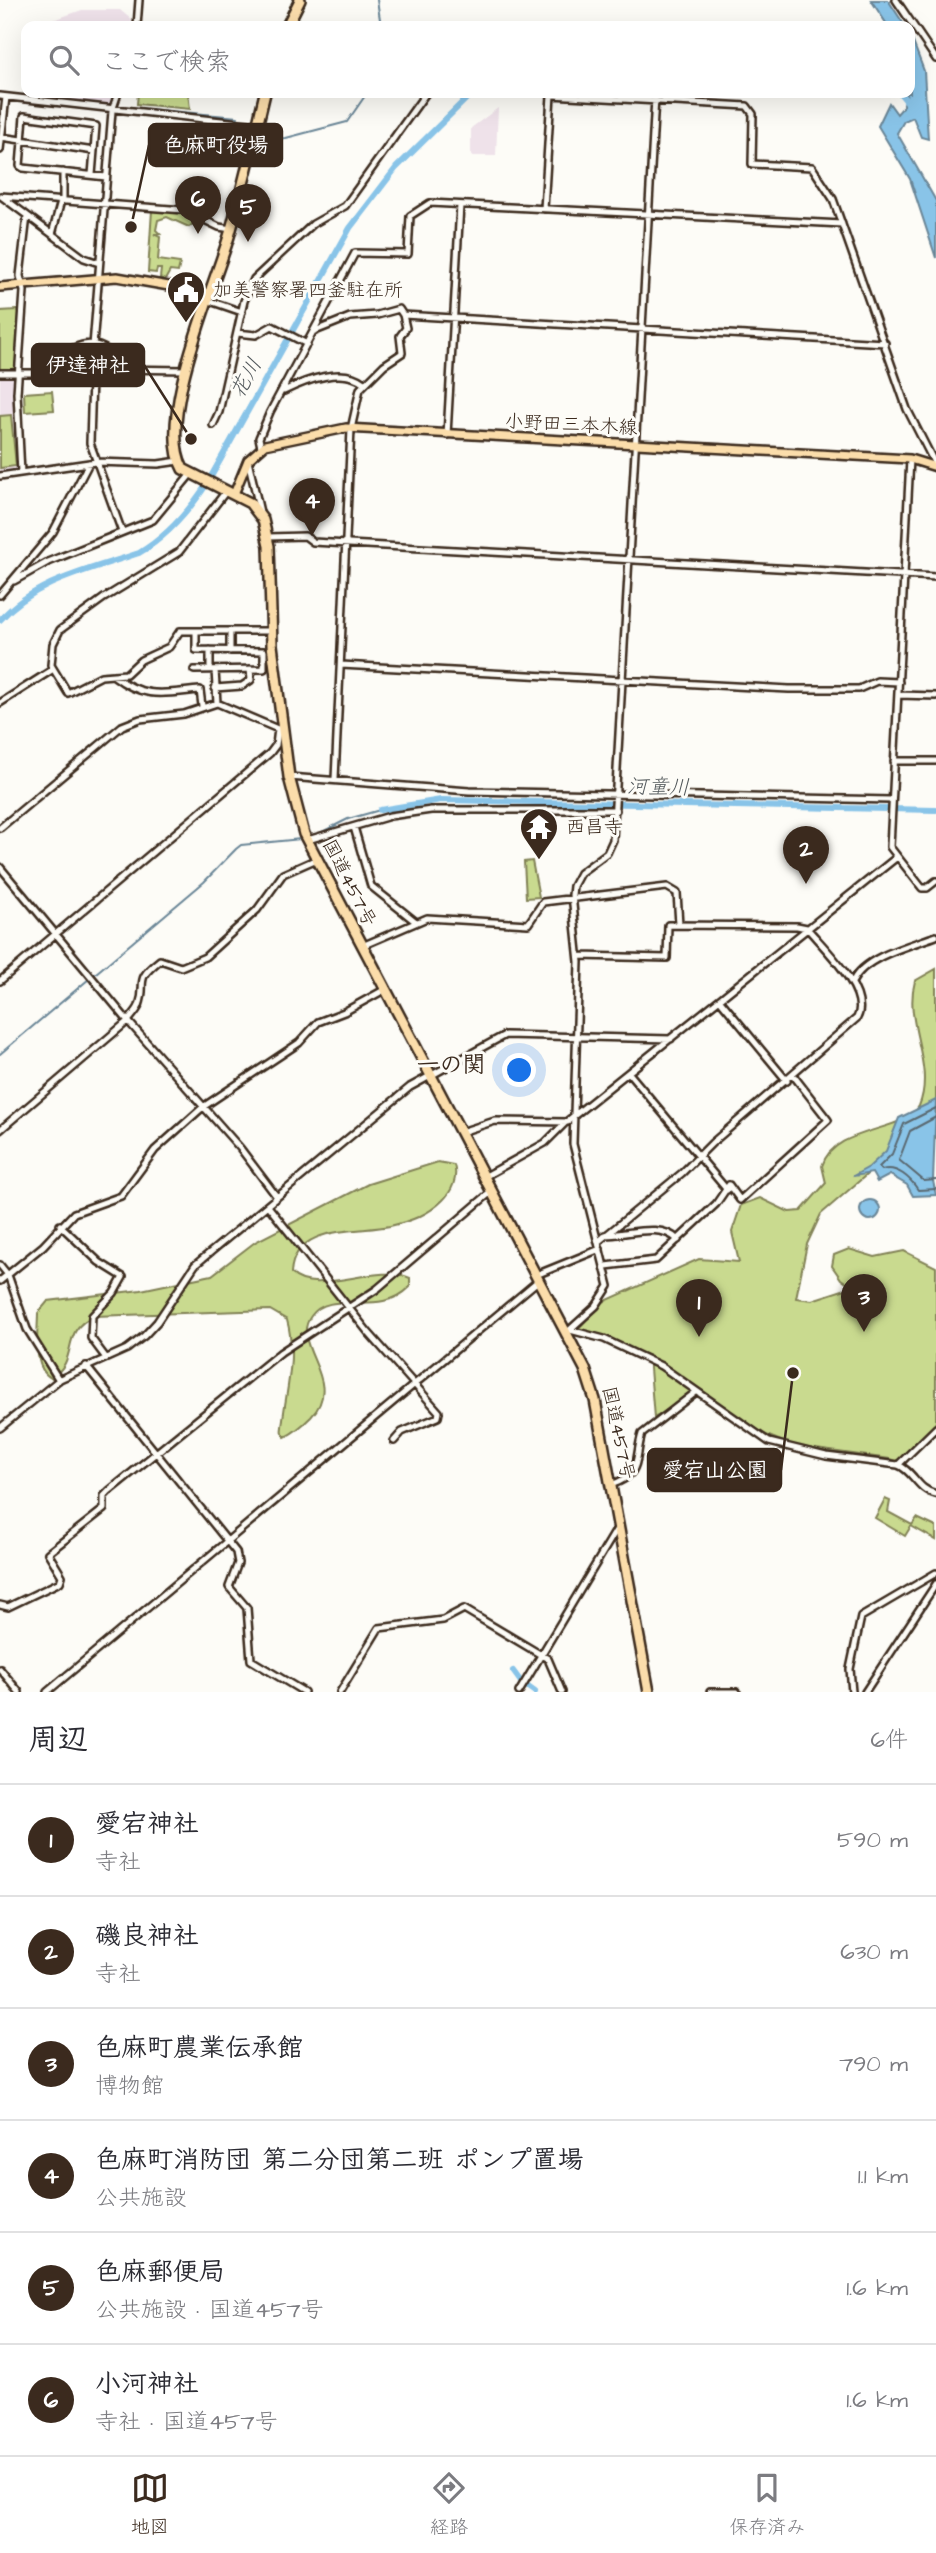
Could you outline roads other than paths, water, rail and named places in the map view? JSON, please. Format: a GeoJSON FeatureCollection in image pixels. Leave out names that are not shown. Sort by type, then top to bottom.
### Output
{"type":"FeatureCollection","features":[{"type":"Feature","properties":{"kind":"highway"},"geometry":{"type":"LineString","coordinates":[[290,21],[300,0]]}},
{"type":"Feature","properties":{"kind":"highway"},"geometry":{"type":"LineString","coordinates":[[260,512],[230,492],[183,469],[179,461],[176,424],[187,369],[231,229],[264,98]]}},
{"type":"Feature","properties":{"kind":"highway","name":"国道457号"},"geometry":{"type":"LineString","coordinates":[[260,512],[268,537],[271,631],[269,661],[289,776],[301,825],[384,990],[585,1368],[595,1401],[649,1692]]}},
{"type":"Feature","properties":{"kind":"main road"},"geometry":{"type":"LineString","coordinates":[[0,287],[97,277],[139,280],[207,300]]}},
{"type":"Feature","properties":{"kind":"main road","name":"小野田三本木線"},"geometry":{"type":"LineString","coordinates":[[230,492],[248,460],[261,447],[313,432],[351,429],[910,459],[936,467]]}},
{"type":"Feature","properties":{"kind":"street"},"geometry":{"type":"LineString","coordinates":[[137,21],[139,0]]}},
{"type":"Feature","properties":{"kind":"street"},"geometry":{"type":"LineString","coordinates":[[896,0],[911,21]]}},
{"type":"Feature","properties":{"kind":"street"},"geometry":{"type":"LineString","coordinates":[[915,26],[936,59]]}},
{"type":"Feature","properties":{"kind":"street"},"geometry":{"type":"LineString","coordinates":[[0,150],[3,97],[257,125]]}},
{"type":"Feature","properties":{"kind":"street"},"geometry":{"type":"LineString","coordinates":[[116,98],[112,111],[97,277],[90,443],[92,462],[122,532]]}},
{"type":"Feature","properties":{"kind":"street"},"geometry":{"type":"LineString","coordinates":[[213,425],[219,412],[236,333],[254,279],[313,224],[345,206],[422,98]]}},
{"type":"Feature","properties":{"kind":"street"},"geometry":{"type":"LineString","coordinates":[[544,209],[551,98]]}},
{"type":"Feature","properties":{"kind":"street"},"geometry":{"type":"LineString","coordinates":[[567,1332],[607,1293],[609,1286],[575,1154],[571,1120],[579,956],[572,898],[573,886],[580,873],[607,853],[612,845],[616,809],[655,98],[747,106],[753,114],[752,164],[812,167],[833,199],[907,409],[936,467]]}},
{"type":"Feature","properties":{"kind":"street"},"geometry":{"type":"LineString","coordinates":[[52,120],[54,103]]}},
{"type":"Feature","properties":{"kind":"street"},"geometry":{"type":"LineString","coordinates":[[92,175],[96,126],[24,116],[20,166],[106,177]]}},
{"type":"Feature","properties":{"kind":"street"},"geometry":{"type":"LineString","coordinates":[[1,137],[94,151]]}},
{"type":"Feature","properties":{"kind":"street"},"geometry":{"type":"LineString","coordinates":[[52,234],[62,201],[64,172]]}},
{"type":"Feature","properties":{"kind":"street"},"geometry":{"type":"LineString","coordinates":[[1,196],[184,210],[219,227],[231,229]]}},
{"type":"Feature","properties":{"kind":"street"},"geometry":{"type":"LineString","coordinates":[[1,196],[84,257],[99,263]]}},
{"type":"Feature","properties":{"kind":"street"},"geometry":{"type":"LineString","coordinates":[[261,447],[259,438],[305,343],[315,331],[357,251],[408,254],[412,214],[430,203],[842,224]]}},
{"type":"Feature","properties":{"kind":"street"},"geometry":{"type":"LineString","coordinates":[[447,435],[460,205]]}},
{"type":"Feature","properties":{"kind":"street"},"geometry":{"type":"LineString","coordinates":[[21,473],[17,393],[20,373],[21,257],[27,216]]}},
{"type":"Feature","properties":{"kind":"street"},"geometry":{"type":"LineString","coordinates":[[207,300],[242,313]]}},
{"type":"Feature","properties":{"kind":"street"},"geometry":{"type":"LineString","coordinates":[[315,331],[350,317],[368,317],[399,309],[407,328],[400,336],[402,353],[364,383],[358,393],[351,429],[348,543],[335,779]]}},
{"type":"Feature","properties":{"kind":"street"},"geometry":{"type":"LineString","coordinates":[[403,315],[885,343]]}},
{"type":"Feature","properties":{"kind":"street"},"geometry":{"type":"LineString","coordinates":[[236,333],[256,335],[270,326],[305,343]]}},
{"type":"Feature","properties":{"kind":"street"},"geometry":{"type":"LineString","coordinates":[[0,373],[44,373],[70,348],[93,346],[108,351],[111,366],[118,370],[187,369]]}},
{"type":"Feature","properties":{"kind":"street"},"geometry":{"type":"LineString","coordinates":[[284,391],[331,376],[355,377],[364,383]]}},
{"type":"Feature","properties":{"kind":"street"},"geometry":{"type":"LineString","coordinates":[[910,459],[890,847],[922,888],[928,888],[936,881]]}},
{"type":"Feature","properties":{"kind":"street"},"geometry":{"type":"LineString","coordinates":[[248,460],[260,512]]}},
{"type":"Feature","properties":{"kind":"street"},"geometry":{"type":"LineString","coordinates":[[0,477],[92,462],[179,461]]}},
{"type":"Feature","properties":{"kind":"street"},"geometry":{"type":"LineString","coordinates":[[0,595],[53,532],[92,462]]}},
{"type":"Feature","properties":{"kind":"street"},"geometry":{"type":"LineString","coordinates":[[14,581],[48,562],[158,516],[192,473]]}},
{"type":"Feature","properties":{"kind":"street"},"geometry":{"type":"LineString","coordinates":[[230,492],[179,552],[104,598],[60,630],[53,644],[52,670],[68,693],[101,676],[125,674],[141,660],[169,647],[178,632],[271,631]]}},
{"type":"Feature","properties":{"kind":"street"},"geometry":{"type":"LineString","coordinates":[[268,537],[305,536],[313,542],[936,577]]}},
{"type":"Feature","properties":{"kind":"street"},"geometry":{"type":"LineString","coordinates":[[194,670],[264,669],[269,661],[264,651],[196,650],[196,631]]}},
{"type":"Feature","properties":{"kind":"street"},"geometry":{"type":"LineString","coordinates":[[230,631],[230,651]]}},
{"type":"Feature","properties":{"kind":"street"},"geometry":{"type":"LineString","coordinates":[[210,650],[217,703]]}},
{"type":"Feature","properties":{"kind":"street"},"geometry":{"type":"LineString","coordinates":[[341,665],[789,689],[859,689],[877,681],[899,682]]}},
{"type":"Feature","properties":{"kind":"street"},"geometry":{"type":"LineString","coordinates":[[215,688],[242,686],[251,680],[250,669]]}},
{"type":"Feature","properties":{"kind":"street"},"geometry":{"type":"LineString","coordinates":[[0,703],[52,670]]}},
{"type":"Feature","properties":{"kind":"street"},"geometry":{"type":"LineString","coordinates":[[114,676],[142,692],[158,695],[200,690],[202,706]]}},
{"type":"Feature","properties":{"kind":"street"},"geometry":{"type":"LineString","coordinates":[[898,695],[936,696]]}},
{"type":"Feature","properties":{"kind":"street"},"geometry":{"type":"LineString","coordinates":[[0,828],[122,726],[140,719],[184,714],[217,703],[281,730],[270,753],[0,981]]}},
{"type":"Feature","properties":{"kind":"street"},"geometry":{"type":"LineString","coordinates":[[894,761],[936,761]]}},
{"type":"Feature","properties":{"kind":"street"},"geometry":{"type":"LineString","coordinates":[[289,776],[469,792],[891,801]]}},
{"type":"Feature","properties":{"kind":"street"},"geometry":{"type":"LineString","coordinates":[[308,843],[312,839],[390,816],[431,810],[616,809]]}},
{"type":"Feature","properties":{"kind":"street"},"geometry":{"type":"LineString","coordinates":[[354,827],[371,886],[416,922]]}},
{"type":"Feature","properties":{"kind":"street"},"geometry":{"type":"LineString","coordinates":[[484,1177],[545,1143],[897,857]]}},
{"type":"Feature","properties":{"kind":"street"},"geometry":{"type":"LineString","coordinates":[[0,1130],[128,1021],[139,1007],[140,979],[150,968],[160,960],[181,967],[205,957],[257,911],[283,874],[317,859]]}},
{"type":"Feature","properties":{"kind":"street"},"geometry":{"type":"LineString","coordinates":[[0,867],[128,1021],[240,1148],[276,1197]]}},
{"type":"Feature","properties":{"kind":"street"},"geometry":{"type":"LineString","coordinates":[[362,946],[427,918],[528,924],[540,903],[670,887],[677,894],[679,924]]}},
{"type":"Feature","properties":{"kind":"street"},"geometry":{"type":"LineString","coordinates":[[579,956],[667,958],[668,925],[807,928],[853,981],[861,1005],[857,1018],[787,1081],[598,1241]]}},
{"type":"Feature","properties":{"kind":"street"},"geometry":{"type":"LineString","coordinates":[[853,981],[859,972],[899,948],[936,936]]}},
{"type":"Feature","properties":{"kind":"street"},"geometry":{"type":"LineString","coordinates":[[0,1281],[47,1242],[60,1225],[84,1207],[121,1196],[155,1150],[203,1107],[299,1043],[318,1022],[344,1012],[384,990]]}},
{"type":"Feature","properties":{"kind":"street"},"geometry":{"type":"LineString","coordinates":[[720,1000],[787,1081]]}},
{"type":"Feature","properties":{"kind":"street"},"geometry":{"type":"LineString","coordinates":[[0,1428],[59,1380],[144,1336],[195,1265],[410,1087],[505,1035],[671,1039]]}},
{"type":"Feature","properties":{"kind":"street"},"geometry":{"type":"LineString","coordinates":[[629,1073],[727,1190]]}},
{"type":"Feature","properties":{"kind":"street"},"geometry":{"type":"LineString","coordinates":[[606,1266],[656,1260],[729,1185],[740,1200],[828,1121],[793,1075]]}},
{"type":"Feature","properties":{"kind":"street"},"geometry":{"type":"LineString","coordinates":[[461,1132],[495,1121],[571,1120]]}},
{"type":"Feature","properties":{"kind":"street"},"geometry":{"type":"LineString","coordinates":[[0,1605],[8,1606],[60,1582],[62,1576],[47,1557],[48,1553],[104,1509],[104,1496],[281,1352],[349,1304],[377,1289],[491,1192]]}},
{"type":"Feature","properties":{"kind":"street"},"geometry":{"type":"LineString","coordinates":[[268,1206],[349,1304],[368,1332],[440,1415],[402,1432],[394,1441]]}},
{"type":"Feature","properties":{"kind":"street"},"geometry":{"type":"LineString","coordinates":[[60,1225],[99,1262],[123,1277],[114,1293],[92,1316],[91,1338],[106,1358]]}},
{"type":"Feature","properties":{"kind":"street"},"geometry":{"type":"LineString","coordinates":[[606,1235],[648,1230],[665,1233],[678,1240]]}},
{"type":"Feature","properties":{"kind":"street"},"geometry":{"type":"LineString","coordinates":[[47,1692],[537,1278],[600,1249]]}},
{"type":"Feature","properties":{"kind":"street"},"geometry":{"type":"LineString","coordinates":[[0,1265],[8,1275],[27,1329],[59,1380]]}},
{"type":"Feature","properties":{"kind":"street"},"geometry":{"type":"LineString","coordinates":[[567,1332],[626,1348],[661,1366],[777,1446],[898,1465],[924,1490],[936,1494]]}},
{"type":"Feature","properties":{"kind":"street"},"geometry":{"type":"LineString","coordinates":[[86,1366],[228,1539],[238,1560],[229,1587],[247,1608],[251,1660],[304,1692]]}},
{"type":"Feature","properties":{"kind":"street"},"geometry":{"type":"LineString","coordinates":[[611,1485],[622,1481],[635,1469],[644,1432],[696,1392]]}},
{"type":"Feature","properties":{"kind":"street"},"geometry":{"type":"LineString","coordinates":[[898,1465],[936,1428]]}},
{"type":"Feature","properties":{"kind":"street"},"geometry":{"type":"LineString","coordinates":[[519,1692],[619,1525]]}},
{"type":"Feature","properties":{"kind":"street"},"geometry":{"type":"LineString","coordinates":[[852,1692],[850,1669],[861,1618],[936,1573]]}},
{"type":"Feature","properties":{"kind":"street"},"geometry":{"type":"LineString","coordinates":[[865,1692],[936,1584]]}},
{"type":"Feature","properties":{"kind":"street"},"geometry":{"type":"LineString","coordinates":[[340,1692],[379,1628],[443,1620],[464,1609],[541,1654],[554,1665],[562,1692]]}},
{"type":"Feature","properties":{"kind":"street"},"geometry":{"type":"LineString","coordinates":[[0,1669],[19,1692]]}},
{"type":"Feature","properties":{"kind":"street"},"geometry":{"type":"LineString","coordinates":[[710,1692],[737,1692]]}},
{"type":"Feature","properties":{"kind":"water"},"geometry":{"type":"Polygon","coordinates":[[[871,0],[888,0],[902,21],[885,21],[871,0]]]}},
{"type":"Feature","properties":{"kind":"water"},"geometry":{"type":"Polygon","coordinates":[[[915,47],[924,71],[928,139],[921,137],[913,117],[904,121],[897,133],[936,201],[936,258],[910,179],[878,126],[889,103],[897,114],[906,98],[915,98],[915,47]]]}},
{"type":"Feature","properties":{"kind":"water"},"geometry":{"type":"Polygon","coordinates":[[[936,1100],[933,1181],[936,1195],[913,1196],[907,1185],[890,1175],[877,1182],[872,1173],[853,1176],[869,1167],[886,1151],[899,1118],[936,1100]]]}},
{"type":"Feature","properties":{"kind":"water"},"geometry":{"type":"Polygon","coordinates":[[[870,1200],[877,1203],[880,1210],[877,1217],[870,1220],[863,1217],[860,1210],[863,1203],[870,1200]]]}},
{"type":"Feature","properties":{"kind":"waterway"},"geometry":{"type":"LineString","coordinates":[[377,0],[380,21]]}},
{"type":"Feature","properties":{"kind":"waterway"},"geometry":{"type":"LineString","coordinates":[[261,140],[286,138],[347,122],[364,98]]}},
{"type":"Feature","properties":{"kind":"waterway","name":"花川"},"geometry":{"type":"LineString","coordinates":[[0,620],[14,606],[47,586],[139,553],[178,522],[208,482],[350,228],[396,168],[467,98]]}},
{"type":"Feature","properties":{"kind":"waterway","name":"花川"},"geometry":{"type":"LineString","coordinates":[[904,98],[909,104]]}},
{"type":"Feature","properties":{"kind":"waterway"},"geometry":{"type":"LineString","coordinates":[[126,107],[238,117]]}},
{"type":"Feature","properties":{"kind":"waterway"},"geometry":{"type":"LineString","coordinates":[[238,128],[238,135],[250,137]]}},
{"type":"Feature","properties":{"kind":"waterway","name":"河童川"},"geometry":{"type":"LineString","coordinates":[[380,810],[441,800],[936,810]]}},
{"type":"Feature","properties":{"kind":"waterway"},"geometry":{"type":"LineString","coordinates":[[316,835],[348,819],[380,810]]}},
{"type":"Feature","properties":{"kind":"waterway"},"geometry":{"type":"LineString","coordinates":[[0,1054],[204,882],[241,845],[301,839]]}},
{"type":"Feature","properties":{"kind":"waterway"},"geometry":{"type":"LineString","coordinates":[[513,1671],[521,1682],[535,1692]]}},
{"type":"Feature","properties":{"kind":"place","name":"色麻町役場"},"geometry":{"type":"Point","coordinates":[131,227]}},
{"type":"Feature","properties":{"kind":"place","name":"小河神社"},"geometry":{"type":"Point","coordinates":[198,234]}},
{"type":"Feature","properties":{"kind":"place","name":"色麻郵便局"},"geometry":{"type":"Point","coordinates":[248,242]}},
{"type":"Feature","properties":{"kind":"place","name":"加美警察署四釜駐在所"},"geometry":{"type":"Point","coordinates":[186,324]}},
{"type":"Feature","properties":{"kind":"place","name":"伊達神社"},"geometry":{"type":"Point","coordinates":[191,439]}},
{"type":"Feature","properties":{"kind":"place","name":"色麻町消防団 第二分団第二班 ポンプ置場"},"geometry":{"type":"Point","coordinates":[312,536]}},
{"type":"Feature","properties":{"kind":"place","name":"西昌寺"},"geometry":{"type":"Point","coordinates":[539,861]}},
{"type":"Feature","properties":{"kind":"place","name":"磯良神社"},"geometry":{"type":"Point","coordinates":[806,884]}},
{"type":"Feature","properties":{"kind":"place","name":"色麻町農業伝承館"},"geometry":{"type":"Point","coordinates":[864,1332]}},
{"type":"Feature","properties":{"kind":"place","name":"愛宕神社"},"geometry":{"type":"Point","coordinates":[699,1337]}},
{"type":"Feature","properties":{"kind":"place","name":"愛宕山公園"},"geometry":{"type":"Point","coordinates":[793,1373]}},
{"type":"Feature","properties":{"kind":"district","name":"一の関"},"geometry":{"type":"Point","coordinates":[451,1065]}}]}
